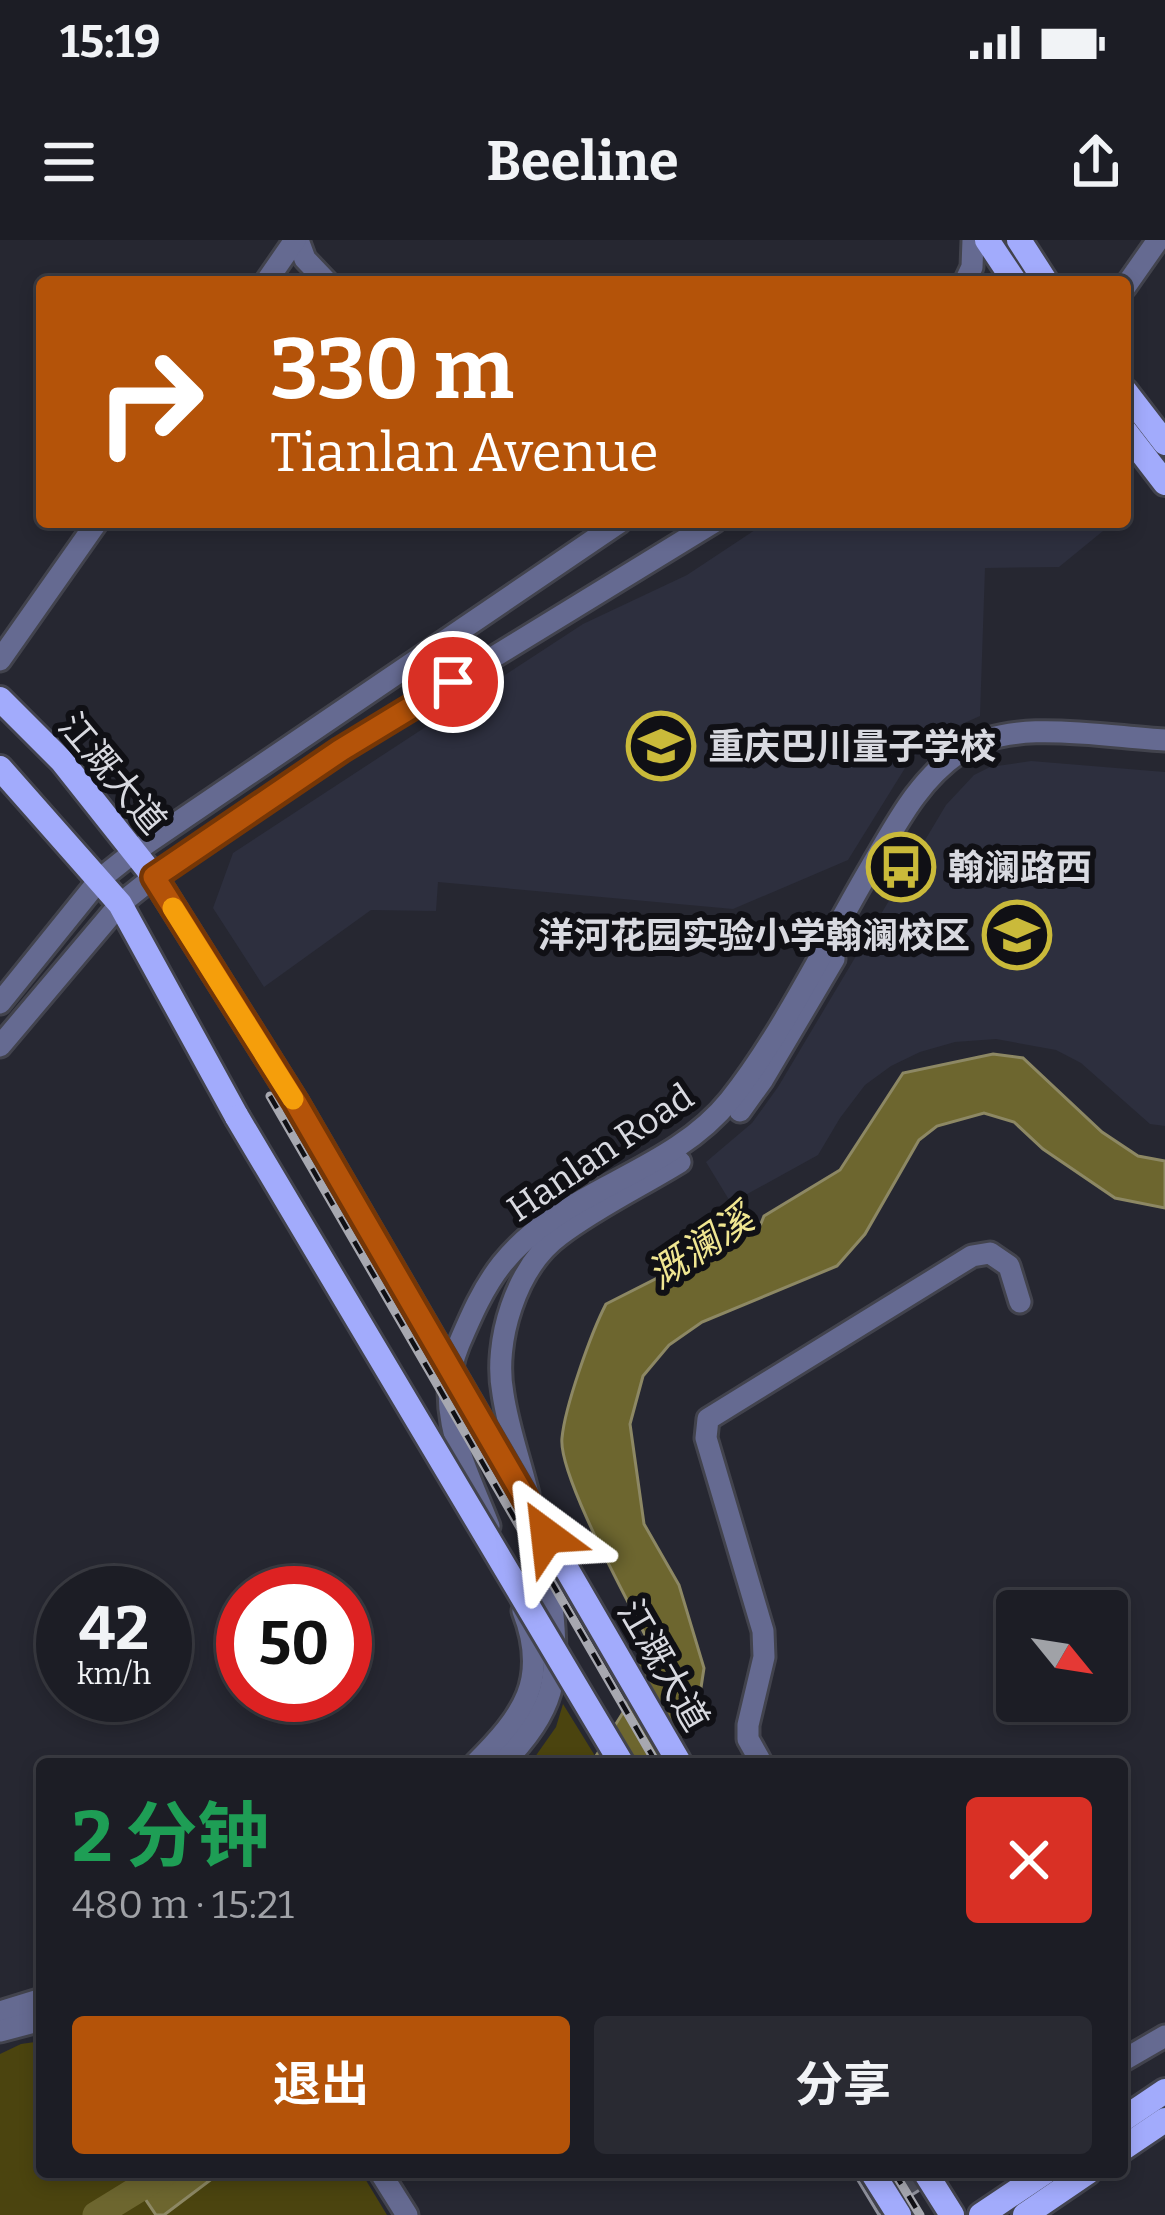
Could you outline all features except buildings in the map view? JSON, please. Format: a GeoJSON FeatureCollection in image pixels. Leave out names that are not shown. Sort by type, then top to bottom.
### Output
{"type":"FeatureCollection","features":[{"type":"Feature","properties":{"kind":"main road"},"geometry":{"type":"LineString","coordinates":[[987,240],[1012,276]]}},
{"type":"Feature","properties":{"kind":"main road"},"geometry":{"type":"LineString","coordinates":[[1019,240],[1042,276]]}},
{"type":"Feature","properties":{"kind":"main road"},"geometry":{"type":"LineString","coordinates":[[1131,399],[1165,443]]}},
{"type":"Feature","properties":{"kind":"main road"},"geometry":{"type":"LineString","coordinates":[[1131,438],[1165,483]]}},
{"type":"Feature","properties":{"kind":"main road","name":"江溉大道"},"geometry":{"type":"LineString","coordinates":[[0,699],[62,761],[154,877],[296,1103],[677,1758]]}},
{"type":"Feature","properties":{"kind":"main road"},"geometry":{"type":"LineString","coordinates":[[0,768],[120,904],[237,1118],[618,1758]]}},
{"type":"Feature","properties":{"kind":"main road"},"geometry":{"type":"LineString","coordinates":[[1128,2116],[1165,2091]]}},
{"type":"Feature","properties":{"kind":"main road"},"geometry":{"type":"LineString","coordinates":[[1128,2145],[1165,2120]]}},
{"type":"Feature","properties":{"kind":"main road"},"geometry":{"type":"LineString","coordinates":[[876,2178],[899,2215]]}},
{"type":"Feature","properties":{"kind":"main road"},"geometry":{"type":"LineString","coordinates":[[930,2178],[952,2215]]}},
{"type":"Feature","properties":{"kind":"main road"},"geometry":{"type":"LineString","coordinates":[[981,2215],[1036,2178]]}},
{"type":"Feature","properties":{"kind":"main road"},"geometry":{"type":"LineString","coordinates":[[1025,2215],[1079,2178]]}},
{"type":"Feature","properties":{"kind":"street"},"geometry":{"type":"LineString","coordinates":[[270,276],[297,240]]}},
{"type":"Feature","properties":{"kind":"street"},"geometry":{"type":"LineString","coordinates":[[297,240],[305,259],[321,276]]}},
{"type":"Feature","properties":{"kind":"street"},"geometry":{"type":"LineString","coordinates":[[968,276],[973,240]]}},
{"type":"Feature","properties":{"kind":"street"},"geometry":{"type":"LineString","coordinates":[[1131,279],[1159,240]]}},
{"type":"Feature","properties":{"kind":"street"},"geometry":{"type":"LineString","coordinates":[[0,660],[93,528]]}},
{"type":"Feature","properties":{"kind":"street"},"geometry":{"type":"LineString","coordinates":[[0,1003],[100,879],[134,852],[609,528]]}},
{"type":"Feature","properties":{"kind":"street"},"geometry":{"type":"LineString","coordinates":[[0,1046],[120,904],[154,877],[341,750],[704,528]]}},
{"type":"Feature","properties":{"kind":"street","name":"Hanlan Road"},"geometry":{"type":"LineString","coordinates":[[481,1758],[522,1709],[532,1688],[536,1659],[532,1632],[451,1428],[448,1392],[456,1351],[503,1262],[548,1222],[677,1148],[729,1102],[903,814],[940,767],[976,744],[1016,734],[1165,740]]}},
{"type":"Feature","properties":{"kind":"street","name":"Hanlan Road"},"geometry":{"type":"LineString","coordinates":[[507,1758],[538,1718],[550,1692],[553,1661],[547,1566],[502,1392],[506,1329],[516,1298],[539,1256],[558,1236],[685,1159],[741,1109],[784,1046],[915,819],[933,794],[969,760],[1036,746],[1165,753]]}},
{"type":"Feature","properties":{"kind":"street"},"geometry":{"type":"LineString","coordinates":[[759,1758],[748,1739],[748,1725],[764,1657],[764,1630],[706,1438],[707,1419],[972,1256],[990,1253],[1009,1266],[1020,1302]]}},
{"type":"Feature","properties":{"kind":"street"},"geometry":{"type":"LineString","coordinates":[[0,2012],[36,2001]]}},
{"type":"Feature","properties":{"kind":"street"},"geometry":{"type":"LineString","coordinates":[[0,2031],[36,2022]]}},
{"type":"Feature","properties":{"kind":"street"},"geometry":{"type":"LineString","coordinates":[[1128,2058],[1165,2036]]}},
{"type":"Feature","properties":{"kind":"street"},"geometry":{"type":"LineString","coordinates":[[384,2178],[407,2215]]}},
{"type":"Feature","properties":{"kind":"shaded area","name":"重庆巴川量子学校"},"geometry":{"type":"Polygon","coordinates":[[[758,528],[1107,528],[1059,567],[985,568],[980,716],[942,733],[910,760],[848,860],[733,909],[438,882],[436,911],[371,910],[264,987],[213,908],[233,853],[583,624],[687,575],[758,528]]]}},
{"type":"Feature","properties":{"kind":"shaded area","name":"洋河花园实验小学翰澜校区"},"geometry":{"type":"Polygon","coordinates":[[[1031,761],[1165,772],[1165,1126],[1150,1124],[1081,1063],[1056,1050],[996,1039],[955,1042],[891,1066],[865,1085],[818,1155],[731,1203],[706,1162],[752,1123],[778,1087],[946,805],[974,775],[990,767],[1031,761]]]}},
{"type":"Feature","properties":{"kind":"shaded area"},"geometry":{"type":"Polygon","coordinates":[[[993,1054],[1023,1058],[1102,1132],[1138,1156],[1165,1161],[1165,1208],[1115,1198],[1043,1149],[1014,1122],[984,1113],[937,1126],[919,1140],[865,1234],[837,1266],[702,1322],[669,1345],[643,1376],[630,1424],[644,1524],[679,1585],[704,1668],[696,1720],[660,1758],[595,1758],[624,1711],[646,1637],[595,1537],[564,1455],[568,1408],[606,1304],[760,1226],[764,1216],[840,1170],[903,1073],[993,1054]]]}},
{"type":"Feature","properties":{"kind":"shaded area"},"geometry":{"type":"Polygon","coordinates":[[[563,1704],[596,1758],[534,1758],[556,1727],[563,1704]]]}},
{"type":"Feature","properties":{"kind":"shaded area"},"geometry":{"type":"Polygon","coordinates":[[[36,2042],[36,2178],[365,2178],[387,2215],[0,2215],[0,2054],[36,2042]]]}},
{"type":"Feature","properties":{"kind":"shaded area"},"geometry":{"type":"Polygon","coordinates":[[[131,2178],[213,2178],[164,2215],[156,2215],[131,2178]]]}},
{"type":"Feature","properties":{"kind":"waterway","name":"溉澜溪"},"geometry":{"type":"LineString","coordinates":[[96,2215],[156,2178]]}},
{"type":"Feature","properties":{"kind":"railway"},"geometry":{"type":"LineString","coordinates":[[270,1096],[654,1758]]}},
{"type":"Feature","properties":{"kind":"railway"},"geometry":{"type":"LineString","coordinates":[[898,2178],[920,2215]]}},
{"type":"Feature","properties":{"kind":"slow traffic"},"geometry":{"type":"LineString","coordinates":[[173,908],[293,1099]]}},
{"type":"Feature","properties":{"kind":"place","name":"重庆巴川量子学校"},"geometry":{"type":"Point","coordinates":[661,746]}},
{"type":"Feature","properties":{"kind":"place","name":"翰澜路西"},"geometry":{"type":"Point","coordinates":[901,867]}},
{"type":"Feature","properties":{"kind":"place","name":"洋河花园实验小学翰澜校区"},"geometry":{"type":"Point","coordinates":[1017,935]}},
{"type":"Feature","properties":{"kind":"route"},"geometry":{"type":"LineString","coordinates":[[453,682],[341,750],[154,877],[296,1103],[547,1536]]}}]}
